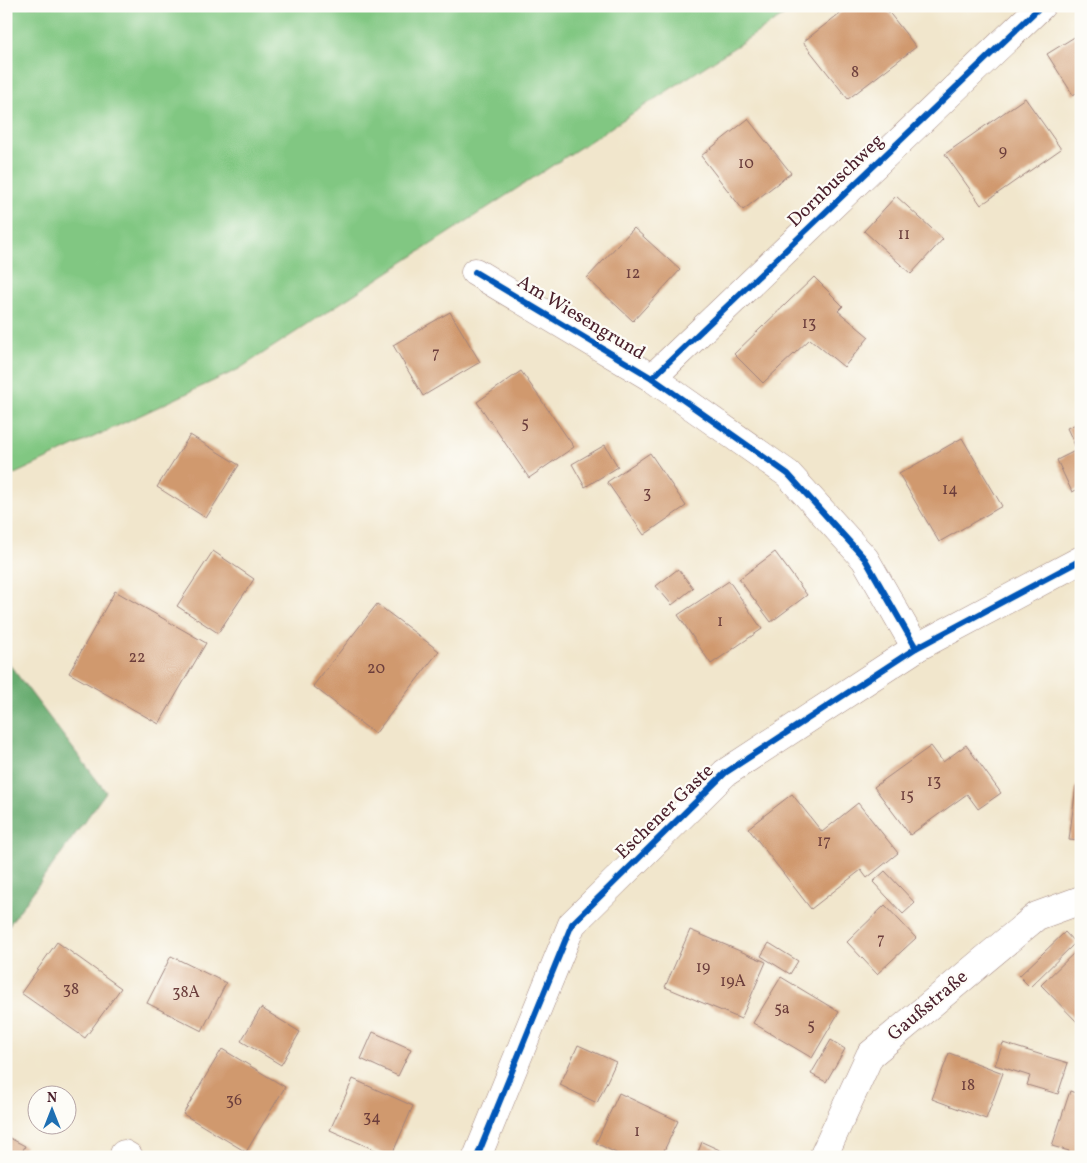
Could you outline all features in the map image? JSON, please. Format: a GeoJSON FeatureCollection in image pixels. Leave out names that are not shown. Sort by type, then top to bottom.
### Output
{"type":"FeatureCollection","features":[{"type":"Feature","properties":{"kind":"street","name":"Dornbuschweg"},"geometry":{"type":"LineString","coordinates":[[652,378],[1041,6]]}},
{"type":"Feature","properties":{"kind":"street","name":"Am Wiesengrund"},"geometry":{"type":"LineString","coordinates":[[475,272],[652,378],[788,474],[865,559],[916,648]]}},
{"type":"Feature","properties":{"kind":"street","name":"Eschener Gaste"},"geometry":{"type":"LineString","coordinates":[[481,1156],[572,924],[725,773],[916,648],[1081,560]]}},
{"type":"Feature","properties":{"kind":"street","name":"Gaußstraße"},"geometry":{"type":"LineString","coordinates":[[823,1157],[870,1055],[1037,916],[1081,900]]}},
{"type":"Feature","properties":{"kind":"green space"},"geometry":{"type":"Polygon","coordinates":[[[6,6],[798,6],[239,369],[6,478],[6,6]]]}},
{"type":"Feature","properties":{"kind":"green space"},"geometry":{"type":"Polygon","coordinates":[[[6,660],[106,792],[6,929],[6,660]]]}},
{"type":"Feature","properties":{"kind":"building"},"geometry":{"type":"Polygon","coordinates":[[[849,6],[884,6],[916,47],[848,99],[803,42],[849,6]]]}},
{"type":"Feature","properties":{"kind":"building"},"geometry":{"type":"Polygon","coordinates":[[[1081,33],[1081,90],[1073,95],[1047,54],[1081,33]]]}},
{"type":"Feature","properties":{"kind":"building"},"geometry":{"type":"Polygon","coordinates":[[[1025,98],[1061,149],[981,205],[945,154],[1025,98]]]}},
{"type":"Feature","properties":{"kind":"building"},"geometry":{"type":"Polygon","coordinates":[[[748,119],[791,173],[743,210],[701,156],[748,119]]]}},
{"type":"Feature","properties":{"kind":"building"},"geometry":{"type":"Polygon","coordinates":[[[896,196],[943,239],[911,274],[864,231],[896,196]]]}},
{"type":"Feature","properties":{"kind":"building"},"geometry":{"type":"Polygon","coordinates":[[[634,228],[680,270],[633,321],[587,278],[634,228]]]}},
{"type":"Feature","properties":{"kind":"building"},"geometry":{"type":"Polygon","coordinates":[[[814,277],[843,306],[838,311],[869,337],[844,367],[810,339],[763,383],[734,354],[814,277]]]}},
{"type":"Feature","properties":{"kind":"building"},"geometry":{"type":"Polygon","coordinates":[[[450,312],[480,362],[423,396],[393,345],[450,312]]]}},
{"type":"Feature","properties":{"kind":"building"},"geometry":{"type":"Polygon","coordinates":[[[521,371],[574,447],[529,478],[477,402],[521,371]]]}},
{"type":"Feature","properties":{"kind":"building"},"geometry":{"type":"Polygon","coordinates":[[[1081,422],[1081,488],[1072,492],[1057,460],[1077,450],[1067,428],[1081,422]]]}},
{"type":"Feature","properties":{"kind":"building"},"geometry":{"type":"Polygon","coordinates":[[[190,435],[239,465],[206,518],[157,487],[190,435]]]}},
{"type":"Feature","properties":{"kind":"building"},"geometry":{"type":"Polygon","coordinates":[[[962,438],[1002,506],[939,542],[899,474],[962,438]]]}},
{"type":"Feature","properties":{"kind":"building"},"geometry":{"type":"Polygon","coordinates":[[[605,445],[618,467],[585,487],[572,464],[605,445]]]}},
{"type":"Feature","properties":{"kind":"building"},"geometry":{"type":"Polygon","coordinates":[[[650,453],[686,506],[644,535],[607,482],[650,453]]]}},
{"type":"Feature","properties":{"kind":"building"},"geometry":{"type":"Polygon","coordinates":[[[213,551],[254,579],[218,633],[177,606],[213,551]]]}},
{"type":"Feature","properties":{"kind":"building"},"geometry":{"type":"Polygon","coordinates":[[[775,552],[807,595],[771,622],[739,579],[775,552]]]}},
{"type":"Feature","properties":{"kind":"building"},"geometry":{"type":"Polygon","coordinates":[[[678,569],[693,588],[672,605],[656,586],[678,569]]]}},
{"type":"Feature","properties":{"kind":"building"},"geometry":{"type":"Polygon","coordinates":[[[729,581],[762,629],[711,664],[678,615],[729,581]]]}},
{"type":"Feature","properties":{"kind":"building"},"geometry":{"type":"Polygon","coordinates":[[[115,591],[206,643],[159,724],[69,673],[115,591]]]}},
{"type":"Feature","properties":{"kind":"building"},"geometry":{"type":"Polygon","coordinates":[[[377,604],[439,651],[375,734],[313,686],[377,604]]]}},
{"type":"Feature","properties":{"kind":"building"},"geometry":{"type":"Polygon","coordinates":[[[966,745],[1001,793],[978,809],[967,794],[910,835],[874,787],[931,746],[943,762],[966,745]]]}},
{"type":"Feature","properties":{"kind":"building"},"geometry":{"type":"Polygon","coordinates":[[[1076,786],[1081,786],[1081,841],[1069,840],[1076,786]]]}},
{"type":"Feature","properties":{"kind":"building"},"geometry":{"type":"Polygon","coordinates":[[[792,794],[822,832],[858,803],[898,853],[867,878],[861,870],[811,909],[748,828],[792,794]]]}},
{"type":"Feature","properties":{"kind":"building"},"geometry":{"type":"Polygon","coordinates":[[[885,871],[915,903],[903,914],[873,882],[885,871]]]}},
{"type":"Feature","properties":{"kind":"building"},"geometry":{"type":"Polygon","coordinates":[[[885,905],[916,938],[877,974],[847,942],[885,905]]]}},
{"type":"Feature","properties":{"kind":"building"},"geometry":{"type":"Polygon","coordinates":[[[690,930],[766,962],[741,1019],[665,987],[690,930]]]}},
{"type":"Feature","properties":{"kind":"building"},"geometry":{"type":"Polygon","coordinates":[[[1065,932],[1075,943],[1030,987],[1019,976],[1065,932]]]}},
{"type":"Feature","properties":{"kind":"building"},"geometry":{"type":"Polygon","coordinates":[[[57,942],[121,988],[85,1038],[21,993],[57,942]]]}},
{"type":"Feature","properties":{"kind":"building"},"geometry":{"type":"Polygon","coordinates":[[[769,943],[798,961],[790,974],[761,956],[769,943]]]}},
{"type":"Feature","properties":{"kind":"building"},"geometry":{"type":"Polygon","coordinates":[[[1078,949],[1081,951],[1081,1026],[1041,985],[1078,949]]]}},
{"type":"Feature","properties":{"kind":"building"},"geometry":{"type":"Polygon","coordinates":[[[171,956],[226,983],[202,1031],[147,1003],[171,956]]]}},
{"type":"Feature","properties":{"kind":"building"},"geometry":{"type":"Polygon","coordinates":[[[781,977],[839,1012],[812,1058],[753,1023],[781,977]]]}},
{"type":"Feature","properties":{"kind":"building"},"geometry":{"type":"Polygon","coordinates":[[[261,1008],[300,1032],[281,1065],[241,1041],[261,1008]]]}},
{"type":"Feature","properties":{"kind":"building"},"geometry":{"type":"Polygon","coordinates":[[[373,1032],[411,1049],[398,1076],[361,1059],[373,1032]]]}},
{"type":"Feature","properties":{"kind":"building"},"geometry":{"type":"Polygon","coordinates":[[[831,1040],[845,1049],[826,1082],[811,1074],[831,1040]]]}},
{"type":"Feature","properties":{"kind":"building"},"geometry":{"type":"Polygon","coordinates":[[[1003,1043],[1068,1063],[1058,1094],[1027,1085],[1030,1076],[995,1065],[1003,1043]]]}},
{"type":"Feature","properties":{"kind":"building"},"geometry":{"type":"Polygon","coordinates":[[[578,1045],[616,1062],[597,1103],[560,1085],[578,1045]]]}},
{"type":"Feature","properties":{"kind":"building"},"geometry":{"type":"Polygon","coordinates":[[[222,1049],[285,1087],[246,1152],[183,1114],[222,1049]]]}},
{"type":"Feature","properties":{"kind":"building"},"geometry":{"type":"Polygon","coordinates":[[[949,1053],[1003,1073],[986,1119],[932,1099],[949,1053]]]}},
{"type":"Feature","properties":{"kind":"building"},"geometry":{"type":"Polygon","coordinates":[[[353,1079],[413,1106],[391,1157],[330,1130],[353,1079]]]}},
{"type":"Feature","properties":{"kind":"building"},"geometry":{"type":"Polygon","coordinates":[[[1070,1091],[1081,1095],[1081,1157],[1067,1157],[1069,1151],[1052,1146],[1070,1091]]]}},
{"type":"Feature","properties":{"kind":"building"},"geometry":{"type":"Polygon","coordinates":[[[619,1093],[678,1121],[661,1157],[624,1157],[596,1143],[619,1093]]]}},
{"type":"Feature","properties":{"kind":"building"},"geometry":{"type":"Polygon","coordinates":[[[6,1136],[25,1146],[20,1157],[6,1157],[6,1136]]]}},
{"type":"Feature","properties":{"kind":"building"},"geometry":{"type":"Polygon","coordinates":[[[702,1142],[735,1157],[696,1157],[702,1142]]]}},
{"type":"Feature","properties":{"kind":"cycle path"},"geometry":{"type":"LineString","coordinates":[[652,378],[1041,6]]}},
{"type":"Feature","properties":{"kind":"cycle path"},"geometry":{"type":"LineString","coordinates":[[475,272],[652,378],[788,474],[865,559],[916,648]]}},
{"type":"Feature","properties":{"kind":"cycle path"},"geometry":{"type":"LineString","coordinates":[[477,1157],[572,924],[725,773],[916,648],[1081,560]]}}]}
